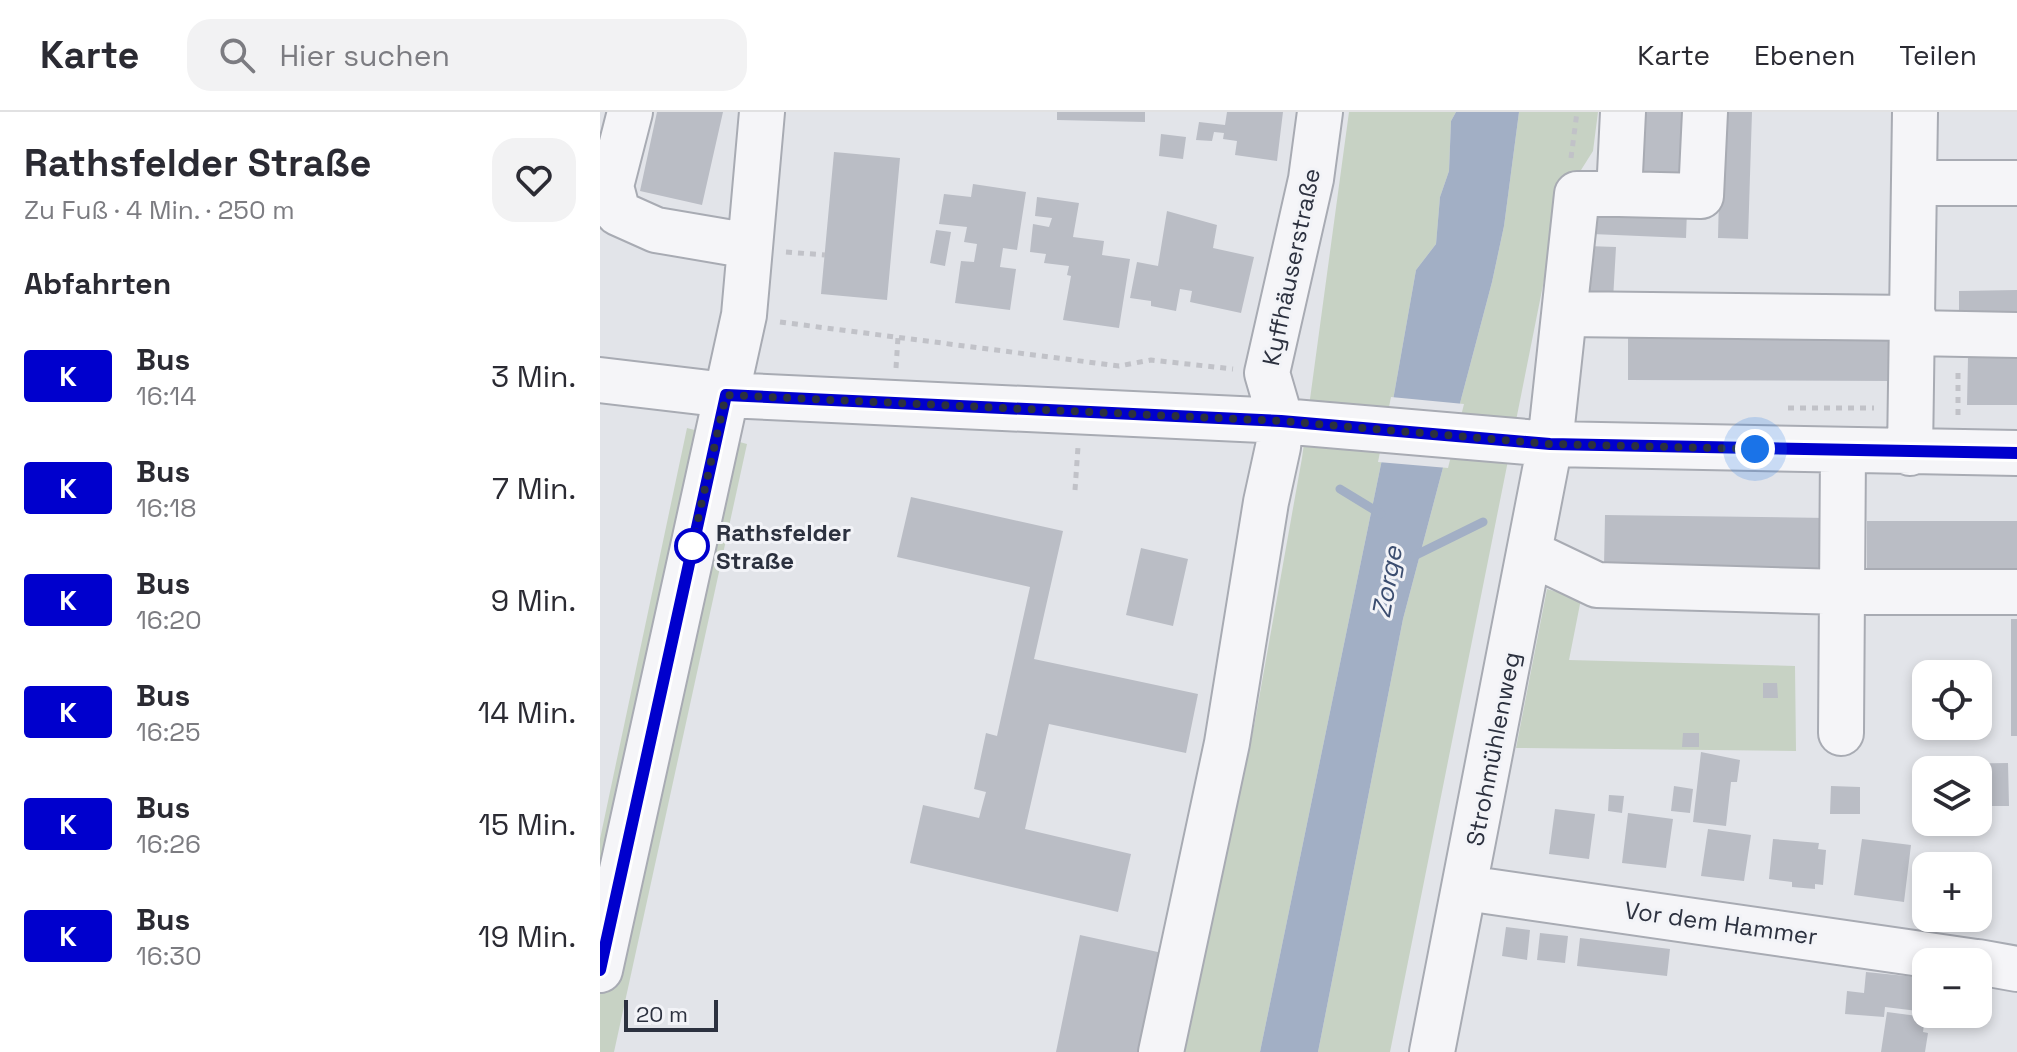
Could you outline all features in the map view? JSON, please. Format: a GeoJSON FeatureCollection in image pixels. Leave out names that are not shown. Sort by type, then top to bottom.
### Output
{"type":"FeatureCollection","features":[{"type":"Feature","properties":{"kind":"street"},"geometry":{"type":"LineString","coordinates":[[630,112],[611,186],[618,213],[656,230],[764,249]]}},
{"type":"Feature","properties":{"kind":"street"},"geometry":{"type":"LineString","coordinates":[[600,970],[744,315],[764,249],[762,112]]}},
{"type":"Feature","properties":{"kind":"street","name":"Kyffhäuserstraße"},"geometry":{"type":"LineString","coordinates":[[1294,422],[1267,373],[1311,179],[1320,112]]}},
{"type":"Feature","properties":{"kind":"street","name":"Strohmühlenweg"},"geometry":{"type":"LineString","coordinates":[[1432,1052],[1530,553],[1531,443],[1623,112]]}},
{"type":"Feature","properties":{"kind":"street"},"geometry":{"type":"LineString","coordinates":[[1598,194],[1701,196],[1705,112]]}},
{"type":"Feature","properties":{"kind":"street"},"geometry":{"type":"LineString","coordinates":[[1910,453],[1915,112]]}},
{"type":"Feature","properties":{"kind":"street"},"geometry":{"type":"LineString","coordinates":[[1915,183],[2017,183]]}},
{"type":"Feature","properties":{"kind":"street"},"geometry":{"type":"LineString","coordinates":[[1565,314],[1914,326],[1958,334],[2017,335]]}},
{"type":"Feature","properties":{"kind":"street"},"geometry":{"type":"LineString","coordinates":[[600,380],[726,395],[1294,422],[1531,443],[2017,453]]}},
{"type":"Feature","properties":{"kind":"street"},"geometry":{"type":"LineString","coordinates":[[1161,1052],[1294,422]]}},
{"type":"Feature","properties":{"kind":"street"},"geometry":{"type":"LineString","coordinates":[[1841,733],[1843,451]]}},
{"type":"Feature","properties":{"kind":"street"},"geometry":{"type":"LineString","coordinates":[[1530,553],[1597,585],[1843,592],[2017,592]]}},
{"type":"Feature","properties":{"kind":"street","name":"Vor dem Hammer"},"geometry":{"type":"LineString","coordinates":[[1466,888],[1912,951]]}},
{"type":"Feature","properties":{"kind":"street","name":"Vor dem Hammer"},"geometry":{"type":"LineString","coordinates":[[1992,965],[2017,969]]}},
{"type":"Feature","properties":{"kind":"path"},"geometry":{"type":"LineString","coordinates":[[1577,112],[1569,172],[1598,194]]}},
{"type":"Feature","properties":{"kind":"path"},"geometry":{"type":"LineString","coordinates":[[764,249],[825,255]]}},
{"type":"Feature","properties":{"kind":"path"},"geometry":{"type":"LineString","coordinates":[[772,321],[1119,366],[1151,360],[1267,373]]}},
{"type":"Feature","properties":{"kind":"path"},"geometry":{"type":"LineString","coordinates":[[1958,334],[1958,420]]}},
{"type":"Feature","properties":{"kind":"path"},"geometry":{"type":"LineString","coordinates":[[1075,490],[1078,442]]}},
{"type":"Feature","properties":{"kind":"green space"},"geometry":{"type":"Polygon","coordinates":[[[1349,112],[1456,112],[1451,121],[1449,171],[1440,197],[1436,244],[1416,270],[1386,440],[1260,1052],[1185,1052],[1255,721],[1302,458],[1349,112]]]}},
{"type":"Feature","properties":{"kind":"green space"},"geometry":{"type":"Polygon","coordinates":[[[1519,112],[1598,112],[1593,151],[1559,205],[1390,1052],[1318,1052],[1403,619],[1504,226],[1519,112]]]}},
{"type":"Feature","properties":{"kind":"green space"},"geometry":{"type":"Polygon","coordinates":[[[687,428],[747,444],[614,1052],[600,1052],[600,839],[687,428]]]}},
{"type":"Feature","properties":{"kind":"green space"},"geometry":{"type":"Polygon","coordinates":[[[1547,589],[1581,599],[1569,660],[1795,666],[1796,751],[1516,748],[1547,589]]]}},
{"type":"Feature","properties":{"kind":"water","name":"Zorge"},"geometry":{"type":"Polygon","coordinates":[[[1456,112],[1519,112],[1504,226],[1403,619],[1318,1052],[1260,1052],[1386,440],[1416,270],[1436,244],[1440,197],[1449,171],[1451,121],[1456,112]]]}},
{"type":"Feature","properties":{"kind":"pier"},"geometry":{"type":"Polygon","coordinates":[[[1391,397],[1464,404],[1448,468],[1378,462],[1391,397]]]}},
{"type":"Feature","properties":{"kind":"building"},"geometry":{"type":"Polygon","coordinates":[[[657,112],[723,112],[702,205],[640,191],[657,112]]]}},
{"type":"Feature","properties":{"kind":"building"},"geometry":{"type":"Polygon","coordinates":[[[1057,112],[1145,112],[1145,122],[1057,120],[1057,112]]]}},
{"type":"Feature","properties":{"kind":"building"},"geometry":{"type":"Polygon","coordinates":[[[1227,112],[1283,112],[1277,161],[1235,155],[1237,141],[1223,139],[1224,133],[1214,132],[1212,141],[1196,140],[1199,122],[1225,125],[1227,112]]]}},
{"type":"Feature","properties":{"kind":"building"},"geometry":{"type":"Polygon","coordinates":[[[1637,112],[1689,112],[1686,182],[1634,180],[1637,112]]]}},
{"type":"Feature","properties":{"kind":"building"},"geometry":{"type":"Polygon","coordinates":[[[1721,112],[1752,112],[1748,239],[1718,238],[1721,112]]]}},
{"type":"Feature","properties":{"kind":"building"},"geometry":{"type":"Polygon","coordinates":[[[1161,134],[1186,137],[1183,159],[1159,156],[1161,134]]]}},
{"type":"Feature","properties":{"kind":"building"},"geometry":{"type":"Polygon","coordinates":[[[834,152],[900,158],[887,300],[821,294],[834,152]]]}},
{"type":"Feature","properties":{"kind":"building"},"geometry":{"type":"Polygon","coordinates":[[[973,184],[1026,192],[1017,250],[1003,248],[1000,267],[1016,269],[1010,310],[955,303],[961,261],[974,262],[977,244],[964,242],[967,227],[939,224],[944,194],[971,197],[973,184]]]}},
{"type":"Feature","properties":{"kind":"building"},"geometry":{"type":"Polygon","coordinates":[[[1037,197],[1079,203],[1073,237],[1104,241],[1102,255],[1130,259],[1119,328],[1063,320],[1071,276],[1067,275],[1069,266],[1044,263],[1046,254],[1030,252],[1033,224],[1049,227],[1052,218],[1035,216],[1037,197]]]}},
{"type":"Feature","properties":{"kind":"building"},"geometry":{"type":"Polygon","coordinates":[[[1593,206],[1687,210],[1686,238],[1592,234],[1593,206]]]}},
{"type":"Feature","properties":{"kind":"building"},"geometry":{"type":"Polygon","coordinates":[[[1167,211],[1217,225],[1213,248],[1254,257],[1241,313],[1190,302],[1192,291],[1180,289],[1176,311],[1151,306],[1151,301],[1130,298],[1137,262],[1158,266],[1167,211]]]}},
{"type":"Feature","properties":{"kind":"building"},"geometry":{"type":"Polygon","coordinates":[[[936,230],[951,232],[945,266],[930,263],[936,230]]]}},
{"type":"Feature","properties":{"kind":"building"},"geometry":{"type":"Polygon","coordinates":[[[1587,246],[1616,247],[1613,300],[1584,299],[1587,246]]]}},
{"type":"Feature","properties":{"kind":"building"},"geometry":{"type":"Polygon","coordinates":[[[2017,290],[2017,318],[1959,318],[1959,291],[2017,290]]]}},
{"type":"Feature","properties":{"kind":"building"},"geometry":{"type":"Polygon","coordinates":[[[1628,330],[1894,331],[1894,381],[1628,380],[1628,330]]]}},
{"type":"Feature","properties":{"kind":"building"},"geometry":{"type":"Polygon","coordinates":[[[1968,357],[2017,357],[2017,405],[1967,405],[1968,357]]]}},
{"type":"Feature","properties":{"kind":"building"},"geometry":{"type":"Polygon","coordinates":[[[911,497],[1063,531],[1034,659],[1198,694],[1186,753],[1049,724],[1025,829],[1131,854],[1118,912],[910,863],[923,805],[979,818],[986,792],[974,789],[986,733],[997,736],[1030,587],[897,557],[911,497]]]}},
{"type":"Feature","properties":{"kind":"building"},"geometry":{"type":"Polygon","coordinates":[[[1605,515],[1828,518],[1827,568],[1604,566],[1605,515]]]}},
{"type":"Feature","properties":{"kind":"building"},"geometry":{"type":"Polygon","coordinates":[[[1867,521],[2017,521],[2017,571],[1867,571],[1867,521]]]}},
{"type":"Feature","properties":{"kind":"building"},"geometry":{"type":"Polygon","coordinates":[[[1141,548],[1188,559],[1173,626],[1126,615],[1141,548]]]}},
{"type":"Feature","properties":{"kind":"building"},"geometry":{"type":"Polygon","coordinates":[[[2011,619],[2017,619],[2017,736],[2011,736],[2011,619]]]}},
{"type":"Feature","properties":{"kind":"building"},"geometry":{"type":"Polygon","coordinates":[[[1763,683],[1777,683],[1778,698],[1763,698],[1763,683]]]}},
{"type":"Feature","properties":{"kind":"building"},"geometry":{"type":"Polygon","coordinates":[[[1683,733],[1699,733],[1699,747],[1682,747],[1683,733]]]}},
{"type":"Feature","properties":{"kind":"building"},"geometry":{"type":"Polygon","coordinates":[[[1701,752],[1740,760],[1737,782],[1731,782],[1726,826],[1693,822],[1701,752]]]}},
{"type":"Feature","properties":{"kind":"building"},"geometry":{"type":"Polygon","coordinates":[[[1992,763],[2008,763],[2009,806],[1992,806],[1992,763]]]}},
{"type":"Feature","properties":{"kind":"building"},"geometry":{"type":"Polygon","coordinates":[[[1674,786],[1693,789],[1690,813],[1671,811],[1674,786]]]}},
{"type":"Feature","properties":{"kind":"building"},"geometry":{"type":"Polygon","coordinates":[[[1831,786],[1860,787],[1860,814],[1830,814],[1831,786]]]}},
{"type":"Feature","properties":{"kind":"building"},"geometry":{"type":"Polygon","coordinates":[[[1609,795],[1624,796],[1622,813],[1608,811],[1609,795]]]}},
{"type":"Feature","properties":{"kind":"building"},"geometry":{"type":"Polygon","coordinates":[[[1555,809],[1595,814],[1589,859],[1549,854],[1555,809]]]}},
{"type":"Feature","properties":{"kind":"building"},"geometry":{"type":"Polygon","coordinates":[[[1628,813],[1673,819],[1666,868],[1622,863],[1628,813]]]}},
{"type":"Feature","properties":{"kind":"building"},"geometry":{"type":"Polygon","coordinates":[[[1708,829],[1751,835],[1744,881],[1701,876],[1708,829]]]}},
{"type":"Feature","properties":{"kind":"building"},"geometry":{"type":"Polygon","coordinates":[[[1773,839],[1819,843],[1818,849],[1826,850],[1823,885],[1815,884],[1815,889],[1792,887],[1792,882],[1769,879],[1773,839]]]}},
{"type":"Feature","properties":{"kind":"building"},"geometry":{"type":"Polygon","coordinates":[[[1862,839],[1911,845],[1904,902],[1854,895],[1862,839]]]}},
{"type":"Feature","properties":{"kind":"building"},"geometry":{"type":"Polygon","coordinates":[[[1506,927],[1530,930],[1527,960],[1502,956],[1506,927]]]}},
{"type":"Feature","properties":{"kind":"building"},"geometry":{"type":"Polygon","coordinates":[[[1540,933],[1568,936],[1565,963],[1537,960],[1540,933]]]}},
{"type":"Feature","properties":{"kind":"building"},"geometry":{"type":"Polygon","coordinates":[[[1080,935],[1167,954],[1146,1052],[1056,1052],[1080,935]]]}},
{"type":"Feature","properties":{"kind":"building"},"geometry":{"type":"Polygon","coordinates":[[[1580,938],[1670,949],[1667,976],[1577,966],[1580,938]]]}},
{"type":"Feature","properties":{"kind":"building"},"geometry":{"type":"Polygon","coordinates":[[[1866,972],[1912,977],[1912,1010],[1885,1007],[1884,1017],[1845,1014],[1847,991],[1864,993],[1866,972]]]}},
{"type":"Feature","properties":{"kind":"building"},"geometry":{"type":"Polygon","coordinates":[[[1887,1012],[1912,1015],[1912,1028],[1924,1028],[1923,1032],[1928,1033],[1925,1052],[1881,1052],[1887,1012]]]}},
{"type":"Feature","properties":{"kind":"waterway"},"geometry":{"type":"LineString","coordinates":[[1340,489],[1381,514]]}},
{"type":"Feature","properties":{"kind":"waterway","name":"Zorge"},"geometry":{"type":"LineString","coordinates":[[1414,556],[1483,522]]}},
{"type":"Feature","properties":{"kind":"bus line","name":"K"},"geometry":{"type":"LineString","coordinates":[[600,970],[726,395],[1281,421],[1550,444],[2017,453]]}},
{"type":"Feature","properties":{"kind":"place","name":"Rathsfelder Straße"},"geometry":{"type":"Point","coordinates":[692,546]}},
{"type":"Feature","properties":{"kind":"route"},"geometry":{"type":"LineString","coordinates":[[692,546],[726,395],[1281,421],[1550,444],[1755,449]]}}]}
